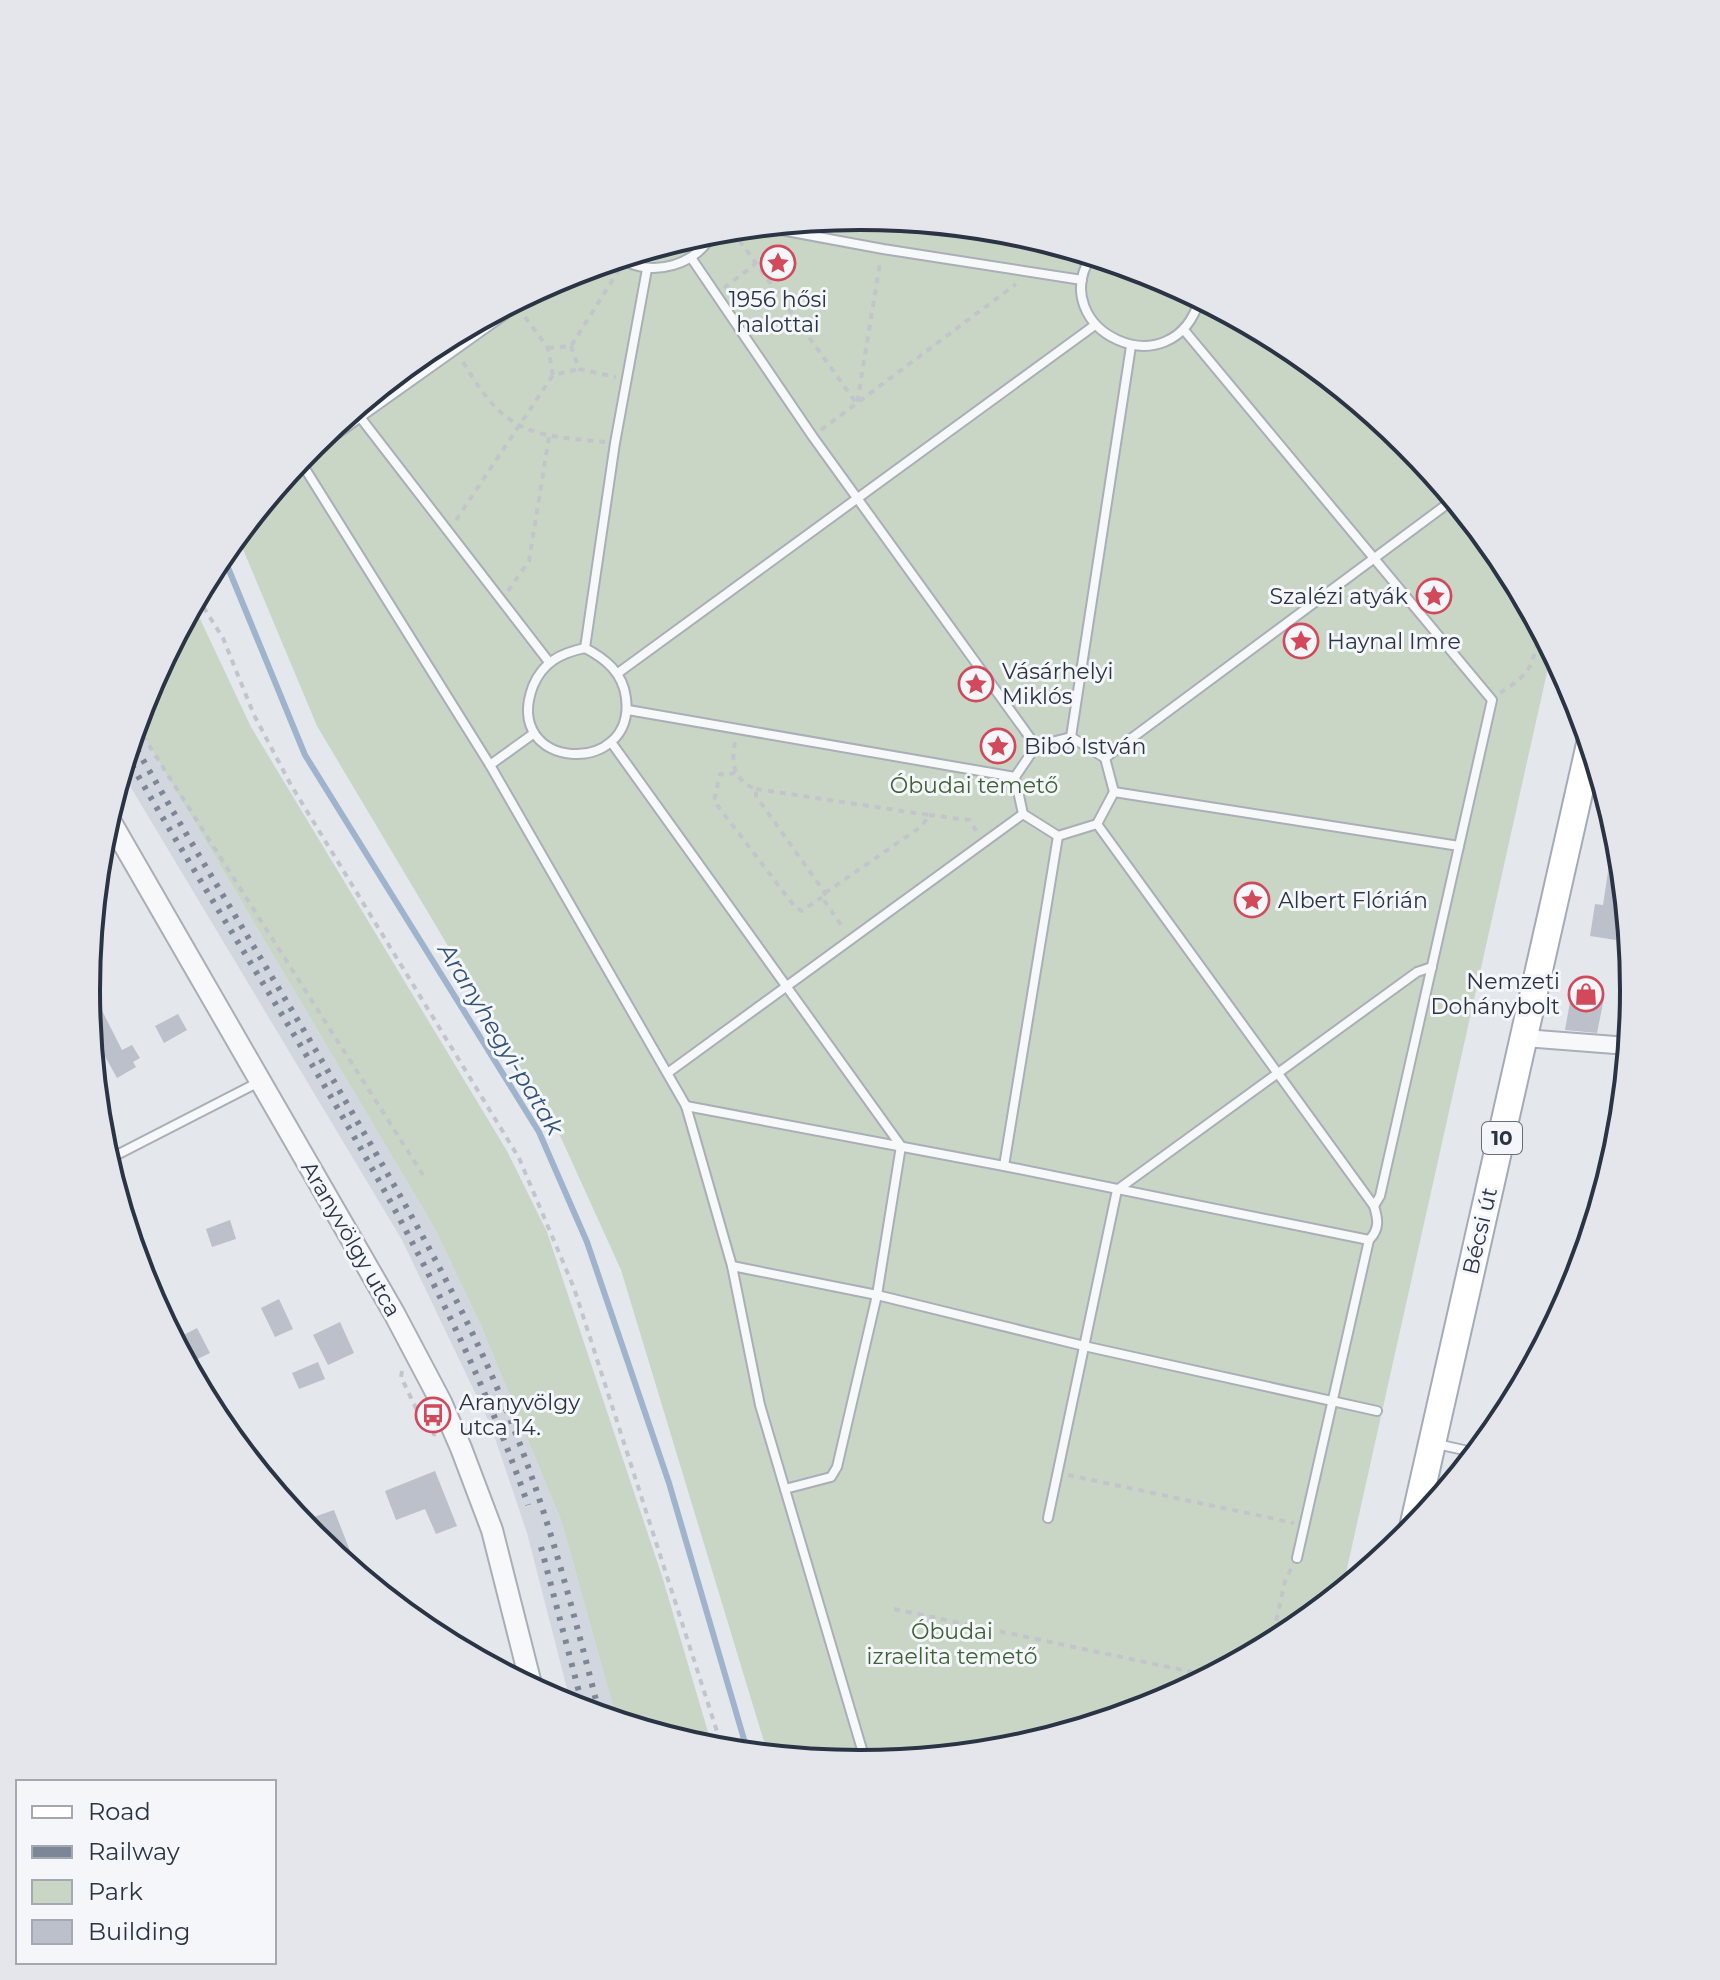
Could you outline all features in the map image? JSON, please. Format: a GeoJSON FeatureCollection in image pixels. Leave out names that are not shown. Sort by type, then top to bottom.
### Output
{"type":"FeatureCollection","features":[{"type":"Feature","properties":{"kind":"main road","name":"Bécsi út"},"geometry":{"type":"LineString","coordinates":[[1418,1505],[1586,766]]}},
{"type":"Feature","properties":{"kind":"street","name":"Aranyvölgy utca"},"geometry":{"type":"LineString","coordinates":[[117,833],[416,1353],[456,1437],[492,1530],[528,1674]]}},
{"type":"Feature","properties":{"kind":"street"},"geometry":{"type":"LineString","coordinates":[[1524,1038],[1617,1045]]}},
{"type":"Feature","properties":{"kind":"lane"},"geometry":{"type":"LineString","coordinates":[[798,233],[1082,280]]}},
{"type":"Feature","properties":{"kind":"lane"},"geometry":{"type":"LineString","coordinates":[[635,264],[647,269],[692,259],[704,247]]}},
{"type":"Feature","properties":{"kind":"lane"},"geometry":{"type":"LineString","coordinates":[[692,259],[813,437],[1036,746]]}},
{"type":"Feature","properties":{"kind":"lane"},"geometry":{"type":"LineString","coordinates":[[1088,265],[1082,280],[1083,302],[1095,325],[1111,339],[1131,346],[1158,345],[1184,330],[1197,308]]}},
{"type":"Feature","properties":{"kind":"lane"},"geometry":{"type":"LineString","coordinates":[[585,648],[615,443],[647,269]]}},
{"type":"Feature","properties":{"kind":"lane"},"geometry":{"type":"LineString","coordinates":[[618,673],[1095,325]]}},
{"type":"Feature","properties":{"kind":"lane"},"geometry":{"type":"LineString","coordinates":[[1184,330],[1492,700],[1380,1196],[1374,1206]]}},
{"type":"Feature","properties":{"kind":"lane"},"geometry":{"type":"LineString","coordinates":[[369,410],[472,337]]}},
{"type":"Feature","properties":{"kind":"lane"},"geometry":{"type":"LineString","coordinates":[[1071,737],[1131,346]]}},
{"type":"Feature","properties":{"kind":"lane"},"geometry":{"type":"LineString","coordinates":[[361,418],[549,662]]}},
{"type":"Feature","properties":{"kind":"lane"},"geometry":{"type":"LineString","coordinates":[[307,470],[490,765],[686,1106],[732,1266],[760,1405],[862,1750]]}},
{"type":"Feature","properties":{"kind":"lane"},"geometry":{"type":"LineString","coordinates":[[1105,758],[1445,506]]}},
{"type":"Feature","properties":{"kind":"lane"},"geometry":{"type":"LineString","coordinates":[[585,648],[604,658],[618,673],[626,693],[628,710],[622,728],[611,742],[590,754],[566,754],[546,746],[533,734],[527,715],[529,696],[537,677],[549,662],[564,653],[585,648]]}},
{"type":"Feature","properties":{"kind":"lane"},"geometry":{"type":"LineString","coordinates":[[628,710],[1015,777]]}},
{"type":"Feature","properties":{"kind":"lane"},"geometry":{"type":"LineString","coordinates":[[490,765],[533,734]]}},
{"type":"Feature","properties":{"kind":"lane"},"geometry":{"type":"LineString","coordinates":[[1071,737],[1105,758],[1114,792],[1097,824],[1058,836],[1023,814],[1015,777],[1036,746],[1071,737]]}},
{"type":"Feature","properties":{"kind":"lane"},"geometry":{"type":"LineString","coordinates":[[611,742],[901,1146],[877,1295],[837,1467],[831,1477],[785,1489]]}},
{"type":"Feature","properties":{"kind":"lane"},"geometry":{"type":"LineString","coordinates":[[1114,792],[1459,846]]}},
{"type":"Feature","properties":{"kind":"lane"},"geometry":{"type":"LineString","coordinates":[[669,1072],[1023,814]]}},
{"type":"Feature","properties":{"kind":"lane"},"geometry":{"type":"LineString","coordinates":[[1097,824],[1374,1206],[1379,1221],[1375,1234],[1369,1240],[1297,1558]]}},
{"type":"Feature","properties":{"kind":"lane"},"geometry":{"type":"LineString","coordinates":[[1004,1166],[1058,836]]}},
{"type":"Feature","properties":{"kind":"lane"},"geometry":{"type":"LineString","coordinates":[[1048,1518],[1117,1190],[1417,972],[1432,967]]}},
{"type":"Feature","properties":{"kind":"lane"},"geometry":{"type":"LineString","coordinates":[[119,1154],[260,1081]]}},
{"type":"Feature","properties":{"kind":"lane"},"geometry":{"type":"LineString","coordinates":[[686,1106],[1369,1240]]}},
{"type":"Feature","properties":{"kind":"lane"},"geometry":{"type":"LineString","coordinates":[[732,1266],[877,1295],[1084,1346],[1377,1411]]}},
{"type":"Feature","properties":{"kind":"lane"},"geometry":{"type":"LineString","coordinates":[[1432,1442],[1465,1450]]}},
{"type":"Feature","properties":{"kind":"path"},"geometry":{"type":"LineString","coordinates":[[740,240],[857,404]]}},
{"type":"Feature","properties":{"kind":"path"},"geometry":{"type":"LineString","coordinates":[[857,404],[883,249]]}},
{"type":"Feature","properties":{"kind":"path"},"geometry":{"type":"LineString","coordinates":[[716,294],[756,263]]}},
{"type":"Feature","properties":{"kind":"path"},"geometry":{"type":"LineString","coordinates":[[579,369],[571,346],[615,270]]}},
{"type":"Feature","properties":{"kind":"path"},"geometry":{"type":"LineString","coordinates":[[813,437],[1032,272]]}},
{"type":"Feature","properties":{"kind":"path"},"geometry":{"type":"LineString","coordinates":[[448,532],[553,375],[548,348],[521,310]]}},
{"type":"Feature","properties":{"kind":"path"},"geometry":{"type":"LineString","coordinates":[[548,348],[571,346]]}},
{"type":"Feature","properties":{"kind":"path"},"geometry":{"type":"LineString","coordinates":[[455,349],[479,389],[499,413],[520,428],[549,437],[615,443]]}},
{"type":"Feature","properties":{"kind":"path"},"geometry":{"type":"LineString","coordinates":[[553,375],[579,369],[626,379]]}},
{"type":"Feature","properties":{"kind":"path"},"geometry":{"type":"LineString","coordinates":[[500,601],[529,561],[549,437]]}},
{"type":"Feature","properties":{"kind":"path"},"geometry":{"type":"LineString","coordinates":[[204,607],[223,638],[254,715],[291,785],[519,1158],[574,1288],[719,1736]]}},
{"type":"Feature","properties":{"kind":"path"},"geometry":{"type":"LineString","coordinates":[[1492,700],[1529,670],[1536,643]]}},
{"type":"Feature","properties":{"kind":"path"},"geometry":{"type":"LineString","coordinates":[[737,729],[732,760],[735,772],[746,785],[756,789],[970,820]]}},
{"type":"Feature","properties":{"kind":"path"},"geometry":{"type":"LineString","coordinates":[[144,737],[425,1178]]}},
{"type":"Feature","properties":{"kind":"path"},"geometry":{"type":"LineString","coordinates":[[735,772],[720,774],[714,801],[795,907],[802,911],[922,826],[929,815]]}},
{"type":"Feature","properties":{"kind":"path"},"geometry":{"type":"LineString","coordinates":[[756,789],[756,796],[851,939]]}},
{"type":"Feature","properties":{"kind":"path"},"geometry":{"type":"LineString","coordinates":[[402,1365],[401,1377],[427,1431],[437,1436],[441,1445]]}},
{"type":"Feature","properties":{"kind":"path"},"geometry":{"type":"LineString","coordinates":[[1057,1473],[1304,1525]]}},
{"type":"Feature","properties":{"kind":"path"},"geometry":{"type":"LineString","coordinates":[[1275,1626],[1285,1581],[1297,1558]]}},
{"type":"Feature","properties":{"kind":"path"},"geometry":{"type":"LineString","coordinates":[[894,1609],[1195,1673]]}},
{"type":"Feature","properties":{"kind":"shaded area"},"geometry":{"type":"Polygon","coordinates":[[[144,736],[435,1229],[482,1328],[562,1523],[614,1709],[568,1691],[527,1533],[491,1426],[402,1240],[129,784],[144,736]]]}},
{"type":"Feature","properties":{"kind":"green space","name":"Óbudai temető"},"geometry":{"type":"Polygon","coordinates":[[[810,232],[910,232],[1008,245],[1104,270],[1196,308],[1282,358],[1323,387],[1397,453],[1463,527],[1518,610],[1548,668],[1346,1574],[1282,1622],[1196,1672],[1104,1710],[1057,1724],[959,1743],[910,1748],[860,1750],[764,1743],[621,1270],[557,1129],[317,726],[242,548],[289,489],[323,453],[397,387],[438,358],[524,308],[616,270],[712,245],[810,232]]]}},
{"type":"Feature","properties":{"kind":"green space"},"geometry":{"type":"Polygon","coordinates":[[[199,616],[251,727],[507,1151],[547,1232],[662,1576],[709,1734],[614,1709],[562,1523],[482,1328],[435,1229],[144,736],[178,654],[199,616]]]}},
{"type":"Feature","properties":{"kind":"building"},"geometry":{"type":"Polygon","coordinates":[[[1609,866],[1616,940],[1590,936],[1595,904],[1603,905],[1609,866]]]}},
{"type":"Feature","properties":{"kind":"building"},"geometry":{"type":"Polygon","coordinates":[[[1579,984],[1600,988],[1599,997],[1604,998],[1597,1033],[1565,1030],[1572,991],[1577,992],[1579,984]]]}},
{"type":"Feature","properties":{"kind":"building"},"geometry":{"type":"Polygon","coordinates":[[[101,1008],[122,1050],[132,1045],[140,1058],[133,1062],[136,1067],[117,1078],[103,1053],[101,1008]]]}},
{"type":"Feature","properties":{"kind":"building"},"geometry":{"type":"Polygon","coordinates":[[[178,1014],[187,1030],[164,1043],[155,1026],[178,1014]]]}},
{"type":"Feature","properties":{"kind":"building"},"geometry":{"type":"Polygon","coordinates":[[[230,1220],[236,1239],[212,1247],[206,1229],[230,1220]]]}},
{"type":"Feature","properties":{"kind":"building"},"geometry":{"type":"Polygon","coordinates":[[[279,1299],[293,1329],[275,1337],[261,1308],[279,1299]]]}},
{"type":"Feature","properties":{"kind":"building"},"geometry":{"type":"Polygon","coordinates":[[[340,1322],[354,1353],[328,1365],[313,1335],[340,1322]]]}},
{"type":"Feature","properties":{"kind":"building"},"geometry":{"type":"Polygon","coordinates":[[[197,1328],[210,1353],[196,1360],[183,1335],[197,1328]]]}},
{"type":"Feature","properties":{"kind":"building"},"geometry":{"type":"Polygon","coordinates":[[[318,1362],[325,1379],[299,1389],[292,1373],[318,1362]]]}},
{"type":"Feature","properties":{"kind":"building"},"geometry":{"type":"Polygon","coordinates":[[[435,1471],[457,1526],[436,1534],[425,1509],[396,1520],[385,1491],[435,1471]]]}},
{"type":"Feature","properties":{"kind":"building"},"geometry":{"type":"Polygon","coordinates":[[[334,1510],[351,1554],[323,1527],[314,1517],[334,1510]]]}},
{"type":"Feature","properties":{"kind":"waterway","name":"Aranyhegyi-patak"},"geometry":{"type":"LineString","coordinates":[[228,568],[305,755],[539,1132],[587,1242],[669,1483],[744,1740]]}},
{"type":"Feature","properties":{"kind":"railway"},"geometry":{"type":"LineString","coordinates":[[138,752],[374,1150],[472,1333],[521,1446],[547,1522],[597,1703]]}},
{"type":"Feature","properties":{"kind":"railway"},"geometry":{"type":"LineString","coordinates":[[134,768],[291,1029],[397,1214],[446,1309],[490,1406],[528,1505]]}},
{"type":"Feature","properties":{"kind":"railway"},"geometry":{"type":"LineString","coordinates":[[541,1547],[580,1696]]}},
{"type":"Feature","properties":{"kind":"place","name":"1956 hősi halottai"},"geometry":{"type":"Point","coordinates":[778,263]}},
{"type":"Feature","properties":{"kind":"place","name":"Szalézi atyák"},"geometry":{"type":"Point","coordinates":[1434,596]}},
{"type":"Feature","properties":{"kind":"place","name":"Haynal Imre"},"geometry":{"type":"Point","coordinates":[1301,641]}},
{"type":"Feature","properties":{"kind":"place","name":"Vásárhelyi Miklós"},"geometry":{"type":"Point","coordinates":[976,684]}},
{"type":"Feature","properties":{"kind":"place","name":"Bibó István"},"geometry":{"type":"Point","coordinates":[998,746]}},
{"type":"Feature","properties":{"kind":"place","name":"Albert Flórián"},"geometry":{"type":"Point","coordinates":[1252,900]}},
{"type":"Feature","properties":{"kind":"place","name":"Nemzeti Dohánybolt"},"geometry":{"type":"Point","coordinates":[1586,994]}},
{"type":"Feature","properties":{"kind":"place","name":"Aranyvölgy utca 14."},"geometry":{"type":"Point","coordinates":[433,1415]}},
{"type":"Feature","properties":{"kind":"park label","name":"Óbudai izraelita temető"},"geometry":{"type":"Point","coordinates":[952,1644]}}]}
